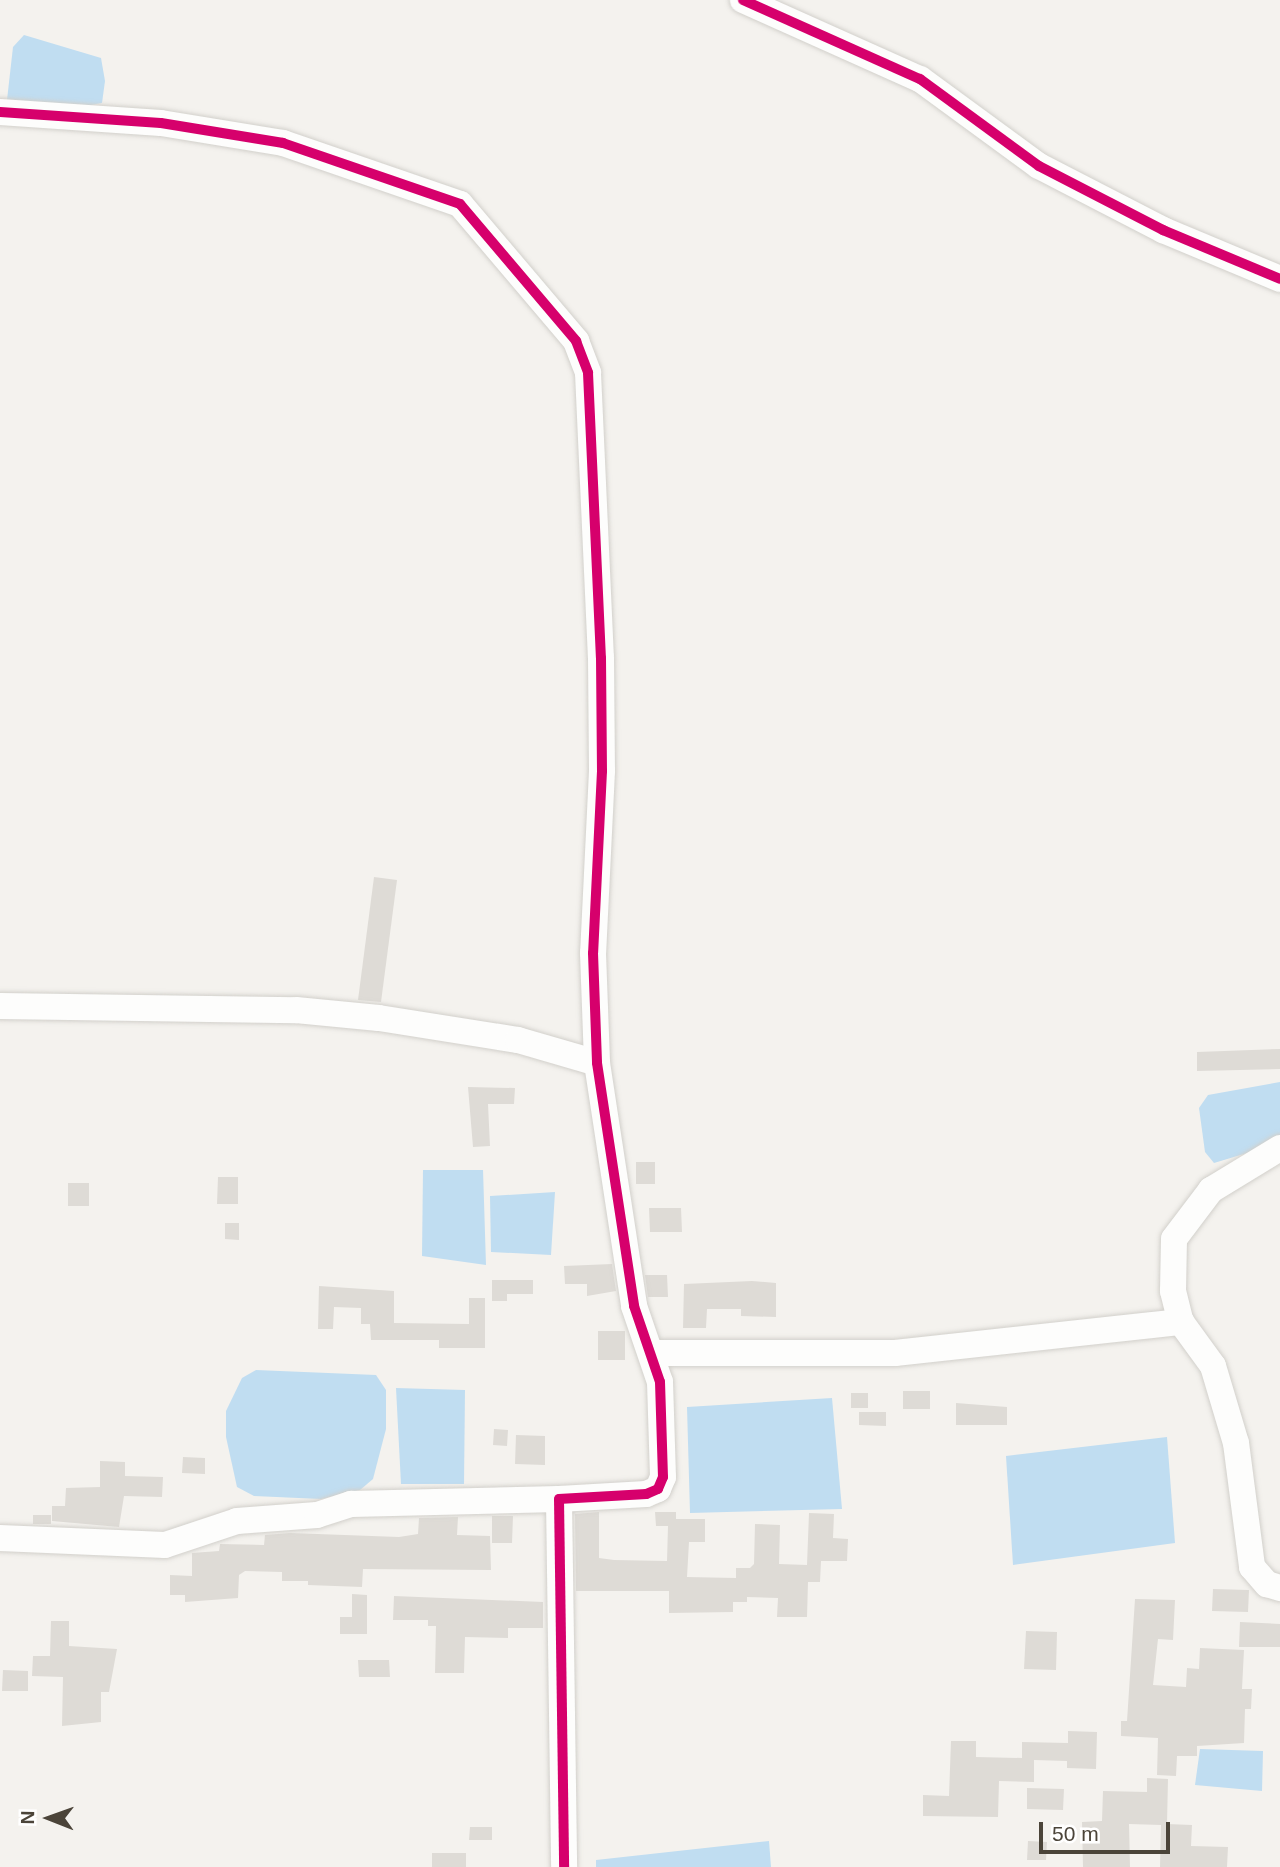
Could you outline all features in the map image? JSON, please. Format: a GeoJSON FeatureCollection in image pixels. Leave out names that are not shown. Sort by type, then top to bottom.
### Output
{"type":"FeatureCollection","features":[{"type":"Feature","properties":{"kind":"street"},"geometry":{"type":"LineString","coordinates":[[743,0],[920,79],[1039,166],[1163,230],[1280,279]]}},
{"type":"Feature","properties":{"kind":"street"},"geometry":{"type":"LineString","coordinates":[[0,112],[161,123],[284,143],[460,204],[576,341],[588,373],[597,509],[602,771],[593,953],[597,1063],[634,1306],[660,1382],[663,1477],[658,1489],[646,1494],[351,1504],[317,1515],[237,1521],[165,1545],[0,1538]]}},
{"type":"Feature","properties":{"kind":"street"},"geometry":{"type":"LineString","coordinates":[[0,1006],[296,1010],[480,1033],[597,1063]]}},
{"type":"Feature","properties":{"kind":"street"},"geometry":{"type":"LineString","coordinates":[[1280,1148],[1211,1190],[1174,1239],[1173,1291],[1181,1322],[1213,1366],[1236,1443],[1252,1567],[1267,1584],[1280,1588]]}},
{"type":"Feature","properties":{"kind":"street"},"geometry":{"type":"LineString","coordinates":[[652,1353],[895,1353],[1181,1322]]}},
{"type":"Feature","properties":{"kind":"street"},"geometry":{"type":"LineString","coordinates":[[559,1499],[564,1867]]}},
{"type":"Feature","properties":{"kind":"water"},"geometry":{"type":"Polygon","coordinates":[[[24,35],[101,58],[105,81],[102,103],[80,107],[7,100],[13,47],[24,35]]]}},
{"type":"Feature","properties":{"kind":"water"},"geometry":{"type":"Polygon","coordinates":[[[1280,1082],[1280,1143],[1214,1163],[1205,1152],[1199,1108],[1208,1095],[1280,1082]]]}},
{"type":"Feature","properties":{"kind":"water"},"geometry":{"type":"Polygon","coordinates":[[[423,1170],[483,1170],[486,1265],[422,1256],[423,1170]]]}},
{"type":"Feature","properties":{"kind":"water"},"geometry":{"type":"Polygon","coordinates":[[[555,1192],[551,1255],[491,1252],[490,1196],[555,1192]]]}},
{"type":"Feature","properties":{"kind":"water"},"geometry":{"type":"Polygon","coordinates":[[[256,1370],[376,1375],[386,1390],[386,1429],[373,1479],[360,1490],[321,1499],[254,1496],[237,1487],[226,1437],[226,1411],[242,1378],[256,1370]]]}},
{"type":"Feature","properties":{"kind":"water"},"geometry":{"type":"Polygon","coordinates":[[[396,1388],[465,1390],[464,1484],[401,1484],[396,1388]]]}},
{"type":"Feature","properties":{"kind":"water"},"geometry":{"type":"Polygon","coordinates":[[[832,1398],[842,1509],[690,1513],[687,1407],[832,1398]]]}},
{"type":"Feature","properties":{"kind":"water"},"geometry":{"type":"Polygon","coordinates":[[[1167,1437],[1175,1543],[1013,1565],[1006,1456],[1167,1437]]]}},
{"type":"Feature","properties":{"kind":"water"},"geometry":{"type":"Polygon","coordinates":[[[1200,1749],[1263,1751],[1262,1791],[1195,1785],[1200,1749]]]}},
{"type":"Feature","properties":{"kind":"water"},"geometry":{"type":"Polygon","coordinates":[[[769,1841],[771,1867],[596,1867],[596,1860],[769,1841]]]}},
{"type":"Feature","properties":{"kind":"building"},"geometry":{"type":"Polygon","coordinates":[[[374,877],[397,880],[381,1002],[358,1000],[374,877]]]}},
{"type":"Feature","properties":{"kind":"building"},"geometry":{"type":"Polygon","coordinates":[[[1280,1049],[1280,1069],[1197,1071],[1197,1052],[1280,1049]]]}},
{"type":"Feature","properties":{"kind":"building"},"geometry":{"type":"Polygon","coordinates":[[[468,1087],[515,1088],[514,1104],[488,1104],[490,1146],[473,1147],[468,1087]]]}},
{"type":"Feature","properties":{"kind":"building"},"geometry":{"type":"Polygon","coordinates":[[[636,1162],[655,1162],[655,1184],[636,1184],[636,1162]]]}},
{"type":"Feature","properties":{"kind":"building"},"geometry":{"type":"Polygon","coordinates":[[[218,1177],[238,1177],[238,1204],[217,1204],[218,1177]]]}},
{"type":"Feature","properties":{"kind":"building"},"geometry":{"type":"Polygon","coordinates":[[[68,1183],[89,1183],[89,1206],[68,1206],[68,1183]]]}},
{"type":"Feature","properties":{"kind":"building"},"geometry":{"type":"Polygon","coordinates":[[[649,1208],[681,1208],[682,1232],[650,1232],[649,1208]]]}},
{"type":"Feature","properties":{"kind":"building"},"geometry":{"type":"Polygon","coordinates":[[[225,1223],[239,1223],[239,1240],[225,1239],[225,1223]]]}},
{"type":"Feature","properties":{"kind":"building"},"geometry":{"type":"Polygon","coordinates":[[[612,1264],[616,1291],[587,1296],[587,1284],[565,1284],[564,1266],[612,1264]]]}},
{"type":"Feature","properties":{"kind":"building"},"geometry":{"type":"Polygon","coordinates":[[[645,1275],[667,1275],[668,1297],[648,1297],[645,1275]]]}},
{"type":"Feature","properties":{"kind":"building"},"geometry":{"type":"Polygon","coordinates":[[[492,1280],[533,1280],[533,1294],[507,1294],[507,1301],[492,1301],[492,1280]]]}},
{"type":"Feature","properties":{"kind":"building"},"geometry":{"type":"Polygon","coordinates":[[[752,1281],[776,1283],[776,1317],[741,1316],[741,1309],[707,1309],[706,1328],[683,1328],[684,1284],[752,1281]]]}},
{"type":"Feature","properties":{"kind":"building"},"geometry":{"type":"Polygon","coordinates":[[[319,1286],[394,1291],[394,1323],[469,1324],[469,1298],[485,1298],[485,1348],[439,1348],[439,1340],[371,1340],[370,1324],[361,1324],[361,1308],[334,1307],[333,1329],[318,1329],[319,1286]]]}},
{"type":"Feature","properties":{"kind":"building"},"geometry":{"type":"Polygon","coordinates":[[[598,1331],[625,1331],[625,1360],[598,1360],[598,1331]]]}},
{"type":"Feature","properties":{"kind":"building"},"geometry":{"type":"Polygon","coordinates":[[[903,1391],[930,1391],[930,1409],[903,1409],[903,1391]]]}},
{"type":"Feature","properties":{"kind":"building"},"geometry":{"type":"Polygon","coordinates":[[[851,1393],[868,1393],[868,1408],[851,1408],[851,1393]]]}},
{"type":"Feature","properties":{"kind":"building"},"geometry":{"type":"Polygon","coordinates":[[[956,1403],[1007,1407],[1007,1425],[956,1425],[956,1403]]]}},
{"type":"Feature","properties":{"kind":"building"},"geometry":{"type":"Polygon","coordinates":[[[859,1412],[886,1412],[886,1426],[859,1425],[859,1412]]]}},
{"type":"Feature","properties":{"kind":"building"},"geometry":{"type":"Polygon","coordinates":[[[494,1429],[508,1430],[507,1446],[493,1445],[494,1429]]]}},
{"type":"Feature","properties":{"kind":"building"},"geometry":{"type":"Polygon","coordinates":[[[516,1435],[545,1436],[545,1465],[515,1464],[516,1435]]]}},
{"type":"Feature","properties":{"kind":"building"},"geometry":{"type":"Polygon","coordinates":[[[183,1457],[205,1458],[205,1474],[182,1473],[183,1457]]]}},
{"type":"Feature","properties":{"kind":"building"},"geometry":{"type":"Polygon","coordinates":[[[100,1461],[125,1462],[125,1476],[163,1477],[162,1497],[124,1496],[119,1527],[52,1521],[52,1506],[65,1506],[66,1488],[100,1487],[100,1461]]]}},
{"type":"Feature","properties":{"kind":"building"},"geometry":{"type":"Polygon","coordinates":[[[599,1512],[599,1558],[614,1560],[667,1561],[668,1526],[656,1526],[655,1512],[676,1512],[676,1519],[705,1519],[705,1542],[689,1542],[687,1577],[736,1578],[736,1568],[750,1568],[754,1564],[755,1524],[780,1525],[779,1564],[807,1565],[809,1513],[834,1514],[833,1538],[848,1539],[847,1561],[821,1561],[820,1582],[808,1582],[807,1617],[777,1617],[778,1598],[747,1597],[747,1602],[733,1602],[733,1612],[669,1613],[669,1591],[576,1591],[575,1514],[599,1512]]]}},
{"type":"Feature","properties":{"kind":"building"},"geometry":{"type":"Polygon","coordinates":[[[33,1515],[51,1515],[51,1524],[33,1524],[33,1515]]]}},
{"type":"Feature","properties":{"kind":"building"},"geometry":{"type":"Polygon","coordinates":[[[492,1516],[513,1516],[512,1543],[492,1543],[492,1516]]]}},
{"type":"Feature","properties":{"kind":"building"},"geometry":{"type":"Polygon","coordinates":[[[458,1517],[457,1535],[490,1536],[491,1570],[363,1569],[362,1587],[308,1585],[308,1581],[282,1581],[282,1572],[245,1571],[239,1575],[238,1598],[185,1602],[185,1595],[170,1595],[170,1575],[192,1576],[192,1553],[219,1551],[220,1544],[264,1545],[265,1535],[290,1533],[399,1537],[418,1534],[419,1518],[458,1517]]]}},
{"type":"Feature","properties":{"kind":"building"},"geometry":{"type":"Polygon","coordinates":[[[1213,1589],[1249,1590],[1248,1612],[1212,1611],[1213,1589]]]}},
{"type":"Feature","properties":{"kind":"building"},"geometry":{"type":"Polygon","coordinates":[[[352,1594],[367,1595],[367,1634],[340,1634],[340,1617],[352,1617],[352,1594]]]}},
{"type":"Feature","properties":{"kind":"building"},"geometry":{"type":"Polygon","coordinates":[[[394,1596],[543,1602],[543,1628],[508,1628],[508,1638],[465,1637],[464,1673],[435,1673],[436,1626],[428,1626],[428,1620],[393,1620],[394,1596]]]}},
{"type":"Feature","properties":{"kind":"building"},"geometry":{"type":"Polygon","coordinates":[[[1135,1599],[1175,1600],[1173,1640],[1158,1639],[1153,1685],[1186,1687],[1187,1668],[1199,1669],[1200,1648],[1244,1650],[1242,1689],[1252,1689],[1251,1709],[1245,1709],[1244,1743],[1197,1746],[1197,1756],[1177,1756],[1176,1776],[1157,1775],[1158,1738],[1121,1736],[1121,1721],[1127,1721],[1135,1599]]]}},
{"type":"Feature","properties":{"kind":"building"},"geometry":{"type":"Polygon","coordinates":[[[51,1621],[69,1621],[69,1646],[117,1649],[109,1692],[101,1692],[101,1722],[62,1726],[63,1677],[32,1676],[33,1656],[50,1656],[51,1621]]]}},
{"type":"Feature","properties":{"kind":"building"},"geometry":{"type":"Polygon","coordinates":[[[1240,1622],[1280,1624],[1280,1647],[1239,1647],[1240,1622]]]}},
{"type":"Feature","properties":{"kind":"building"},"geometry":{"type":"Polygon","coordinates":[[[1026,1631],[1057,1632],[1056,1670],[1024,1669],[1026,1631]]]}},
{"type":"Feature","properties":{"kind":"building"},"geometry":{"type":"Polygon","coordinates":[[[358,1660],[389,1660],[390,1677],[359,1677],[358,1660]]]}},
{"type":"Feature","properties":{"kind":"building"},"geometry":{"type":"Polygon","coordinates":[[[3,1670],[28,1671],[28,1691],[2,1691],[3,1670]]]}},
{"type":"Feature","properties":{"kind":"building"},"geometry":{"type":"Polygon","coordinates":[[[1068,1731],[1097,1732],[1096,1769],[1067,1768],[1067,1761],[1034,1760],[1034,1782],[999,1781],[998,1817],[923,1816],[923,1795],[949,1796],[951,1741],[976,1741],[976,1757],[1022,1758],[1022,1742],[1068,1743],[1068,1731]]]}},
{"type":"Feature","properties":{"kind":"building"},"geometry":{"type":"Polygon","coordinates":[[[1147,1778],[1168,1779],[1167,1824],[1192,1825],[1191,1846],[1228,1847],[1227,1867],[1160,1867],[1161,1825],[1129,1824],[1130,1867],[1083,1867],[1082,1822],[1102,1821],[1103,1791],[1147,1792],[1147,1778]]]}},
{"type":"Feature","properties":{"kind":"building"},"geometry":{"type":"Polygon","coordinates":[[[1027,1788],[1064,1789],[1063,1810],[1027,1809],[1027,1788]]]}},
{"type":"Feature","properties":{"kind":"building"},"geometry":{"type":"Polygon","coordinates":[[[470,1827],[492,1827],[492,1840],[469,1840],[470,1827]]]}},
{"type":"Feature","properties":{"kind":"building"},"geometry":{"type":"Polygon","coordinates":[[[1028,1841],[1047,1842],[1046,1860],[1027,1860],[1028,1841]]]}},
{"type":"Feature","properties":{"kind":"building"},"geometry":{"type":"Polygon","coordinates":[[[432,1853],[466,1853],[466,1867],[432,1867],[432,1853]]]}},
{"type":"Feature","properties":{"kind":"cycle path"},"geometry":{"type":"LineString","coordinates":[[743,0],[920,79],[1039,166],[1163,230],[1280,279]]}},
{"type":"Feature","properties":{"kind":"cycle path"},"geometry":{"type":"LineString","coordinates":[[0,112],[161,123],[283,143],[460,204],[576,341],[588,373],[601,658],[602,771],[593,953],[597,1063],[634,1306],[660,1382],[663,1477],[658,1489],[646,1494],[559,1499],[564,1867]]}}]}
